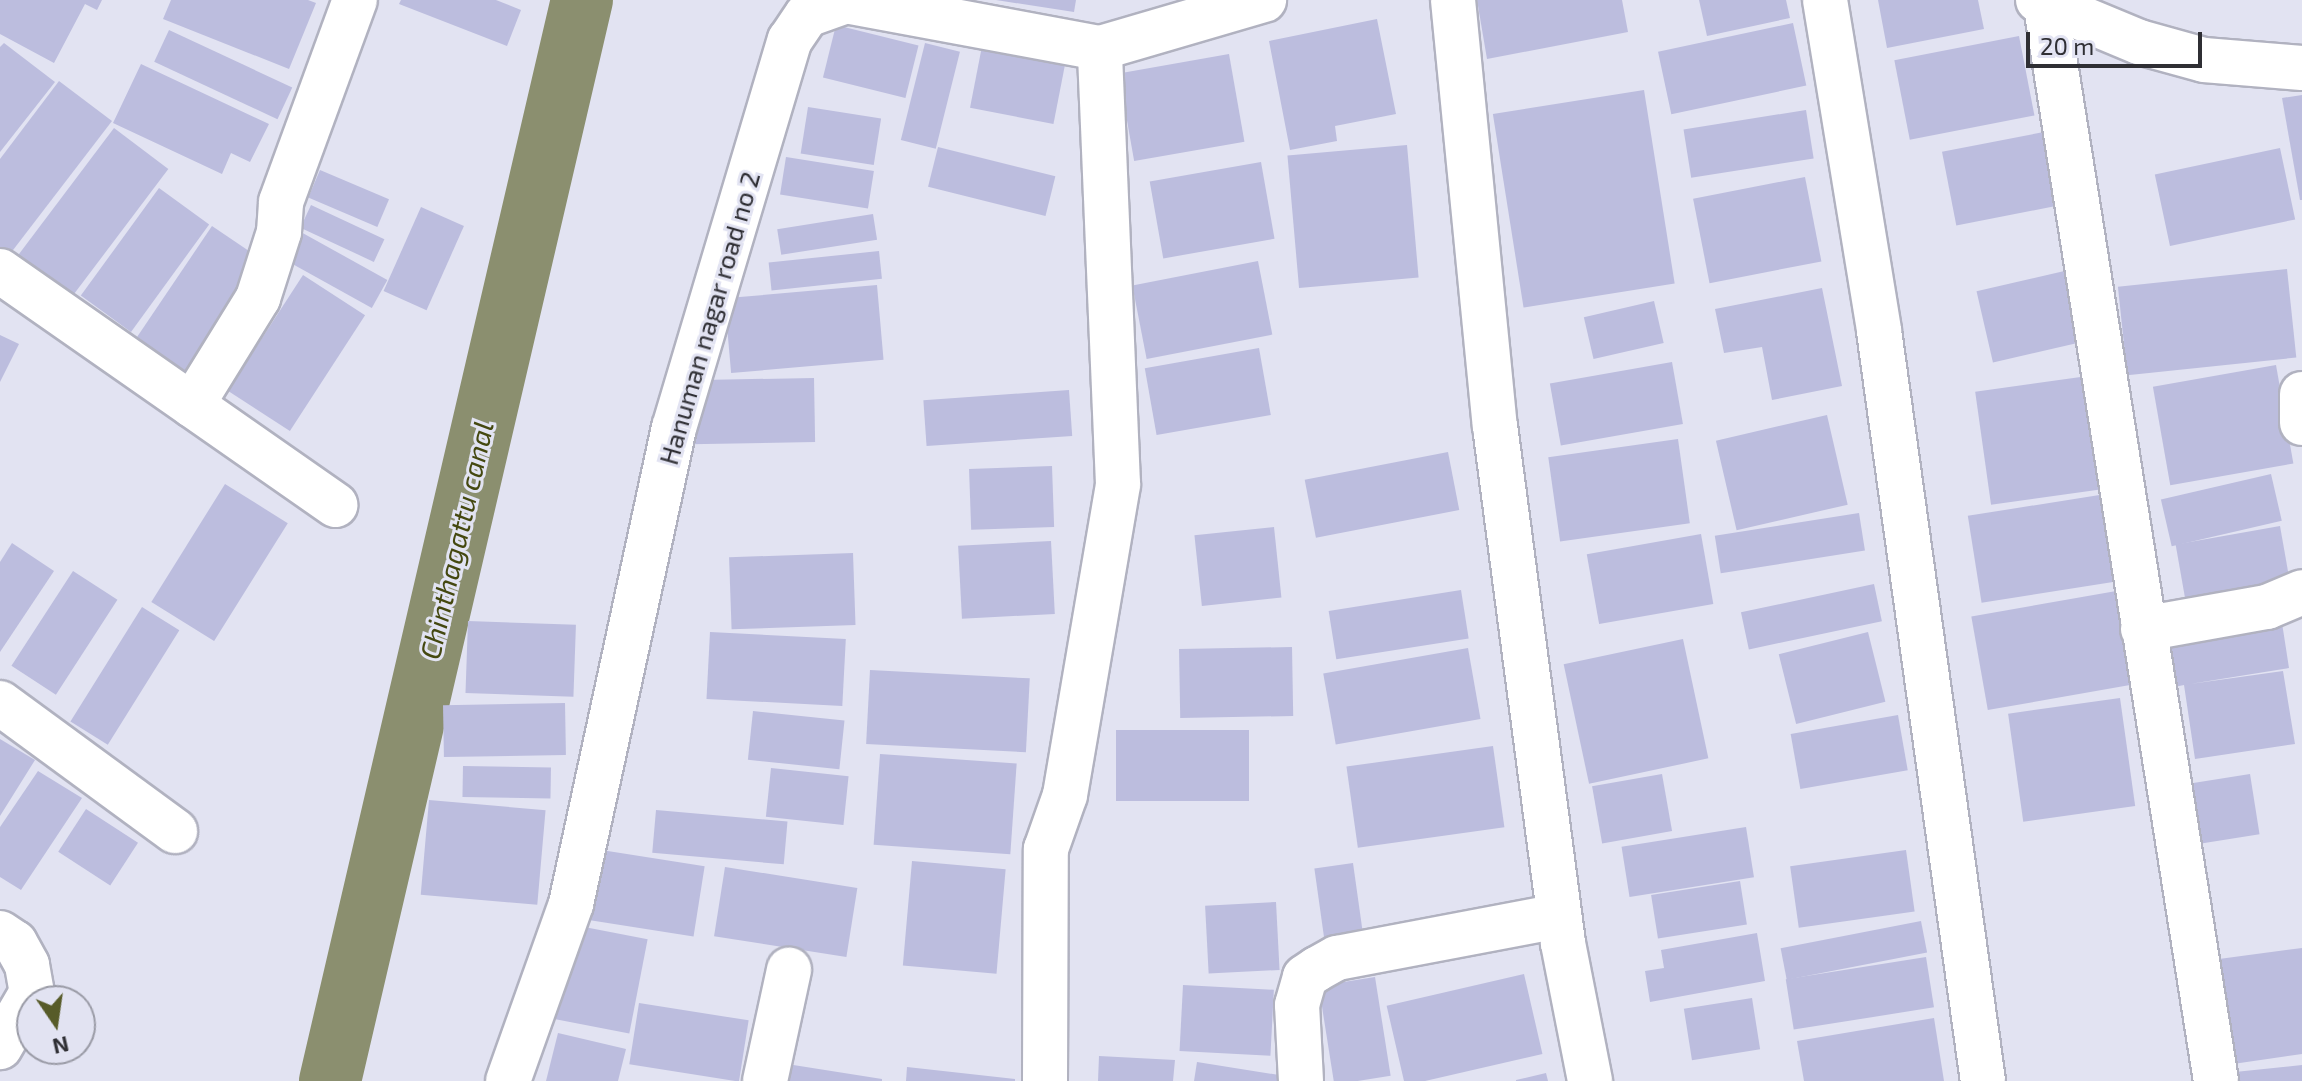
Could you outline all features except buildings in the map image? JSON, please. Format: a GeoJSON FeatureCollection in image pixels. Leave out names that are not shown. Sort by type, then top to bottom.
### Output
{"type":"FeatureCollection","features":[{"type":"Feature","properties":{"kind":"street","name":"Hanuman nagar road no 2"},"geometry":{"type":"LineString","coordinates":[[508,1081],[571,904],[674,428],[790,40],[807,15],[846,1],[947,8],[1100,48],[1264,0]]}},
{"type":"Feature","properties":{"kind":"street"},"geometry":{"type":"LineString","coordinates":[[1453,0],[1495,426],[1559,916],[1590,1081]]}},
{"type":"Feature","properties":{"kind":"street"},"geometry":{"type":"LineString","coordinates":[[1825,0],[1879,331],[1983,1081]]}},
{"type":"Feature","properties":{"kind":"street"},"geometry":{"type":"LineString","coordinates":[[192,405],[258,298],[279,232],[281,202],[353,1]]}},
{"type":"Feature","properties":{"kind":"street"},"geometry":{"type":"LineString","coordinates":[[2216,1081],[2042,2],[2204,60],[2302,68]]}},
{"type":"Feature","properties":{"kind":"street"},"geometry":{"type":"LineString","coordinates":[[1045,1081],[1046,849],[1065,795],[1118,484],[1100,48]]}},
{"type":"Feature","properties":{"kind":"street"},"geometry":{"type":"LineString","coordinates":[[0,271],[336,505]]}},
{"type":"Feature","properties":{"kind":"street"},"geometry":{"type":"LineString","coordinates":[[2302,394],[2302,423]]}},
{"type":"Feature","properties":{"kind":"street"},"geometry":{"type":"LineString","coordinates":[[2143,629],[2267,607],[2302,592]]}},
{"type":"Feature","properties":{"kind":"street"},"geometry":{"type":"LineString","coordinates":[[0,703],[175,831]]}},
{"type":"Feature","properties":{"kind":"street"},"geometry":{"type":"LineString","coordinates":[[1301,1081],[1297,1005],[1305,977],[1317,969],[1337,958],[1559,916]]}},
{"type":"Feature","properties":{"kind":"street"},"geometry":{"type":"LineString","coordinates":[[0,933],[15,943],[27,965],[32,992],[0,1047]]}},
{"type":"Feature","properties":{"kind":"street"},"geometry":{"type":"LineString","coordinates":[[765,1081],[789,970]]}},
{"type":"Feature","properties":{"kind":"waterway","name":"Chinthagattu canal"},"geometry":{"type":"LineString","coordinates":[[330,1081],[582,0]]}}]}
